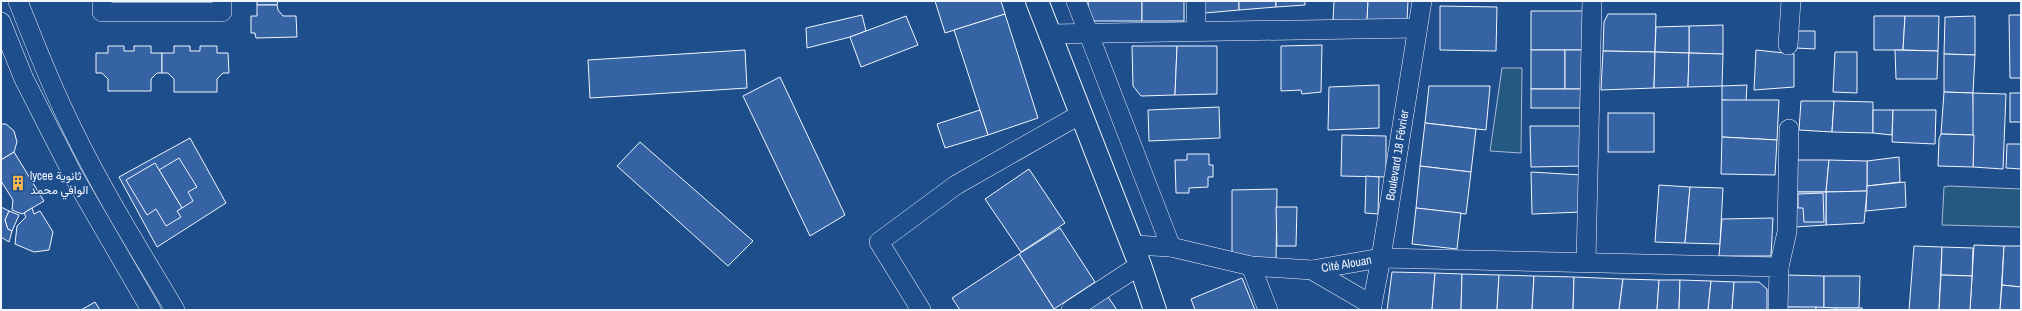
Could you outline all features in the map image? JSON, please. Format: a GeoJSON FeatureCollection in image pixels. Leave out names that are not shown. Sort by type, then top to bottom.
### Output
{"type":"FeatureCollection","features":[{"type":"Feature","properties":{"kind":"main road"},"geometry":{"type":"LineString","coordinates":[[1037,1],[1137,255],[1155,310]]}},
{"type":"Feature","properties":{"kind":"street"},"geometry":{"type":"LineString","coordinates":[[18,1],[39,56],[73,130],[129,233],[175,310]]}},
{"type":"Feature","properties":{"kind":"street"},"geometry":{"type":"LineString","coordinates":[[102,1],[102,12],[222,12],[222,1]]}},
{"type":"Feature","properties":{"kind":"street"},"geometry":{"type":"LineString","coordinates":[[1076,1],[1171,247]]}},
{"type":"Feature","properties":{"kind":"street"},"geometry":{"type":"LineString","coordinates":[[1196,1],[1196,31]]}},
{"type":"Feature","properties":{"kind":"street","name":"Boulevard 18 Février"},"geometry":{"type":"LineString","coordinates":[[1371,308],[1381,258],[1422,1]]}},
{"type":"Feature","properties":{"kind":"street"},"geometry":{"type":"LineString","coordinates":[[1586,262],[1592,1]]}},
{"type":"Feature","properties":{"kind":"street"},"geometry":{"type":"LineString","coordinates":[[1788,45],[1791,1]]}},
{"type":"Feature","properties":{"kind":"street"},"geometry":{"type":"LineString","coordinates":[[1,22],[18,64],[50,131],[111,243],[151,310]]}},
{"type":"Feature","properties":{"kind":"street"},"geometry":{"type":"LineString","coordinates":[[1050,34],[1417,28]]}},
{"type":"Feature","properties":{"kind":"street"},"geometry":{"type":"LineString","coordinates":[[18,64],[39,56]]}},
{"type":"Feature","properties":{"kind":"street"},"geometry":{"type":"LineString","coordinates":[[921,310],[879,242],[956,185],[1081,114]]}},
{"type":"Feature","properties":{"kind":"street"},"geometry":{"type":"LineString","coordinates":[[1778,310],[1779,267],[1787,232],[1789,129]]}},
{"type":"Feature","properties":{"kind":"street"},"geometry":{"type":"LineString","coordinates":[[111,243],[129,233]]}},
{"type":"Feature","properties":{"kind":"street"},"geometry":{"type":"LineString","coordinates":[[1071,310],[1137,255],[1171,247],[1251,266],[1312,270],[1371,308]]}},
{"type":"Feature","properties":{"kind":"street","name":"Cité Alouan"},"geometry":{"type":"LineString","coordinates":[[1312,270],[1381,258],[1779,267]]}},
{"type":"Feature","properties":{"kind":"street"},"geometry":{"type":"LineString","coordinates":[[1251,266],[1268,310]]}},
{"type":"Feature","properties":{"kind":"shaded area"},"geometry":{"type":"Polygon","coordinates":[[[1502,68],[1522,68],[1521,153],[1490,151],[1502,68]]]}},
{"type":"Feature","properties":{"kind":"shaded area"},"geometry":{"type":"Polygon","coordinates":[[[1944,187],[2021,189],[2021,227],[1942,225],[1944,187]]]}},
{"type":"Feature","properties":{"kind":"building"},"geometry":{"type":"Polygon","coordinates":[[[257,1],[278,1],[277,5],[257,5],[257,1]]]}},
{"type":"Feature","properties":{"kind":"building"},"geometry":{"type":"Polygon","coordinates":[[[935,1],[1001,1],[1005,14],[945,33],[935,1]]]}},
{"type":"Feature","properties":{"kind":"building"},"geometry":{"type":"Polygon","coordinates":[[[1088,1],[1142,1],[1142,21],[1089,21],[1088,1]]]}},
{"type":"Feature","properties":{"kind":"building"},"geometry":{"type":"Polygon","coordinates":[[[1142,1],[1184,1],[1184,21],[1142,21],[1142,1]]]}},
{"type":"Feature","properties":{"kind":"building"},"geometry":{"type":"Polygon","coordinates":[[[1205,1],[1239,1],[1239,10],[1205,13],[1205,1]]]}},
{"type":"Feature","properties":{"kind":"building"},"geometry":{"type":"Polygon","coordinates":[[[1239,1],[1276,1],[1276,7],[1239,10],[1239,1]]]}},
{"type":"Feature","properties":{"kind":"building"},"geometry":{"type":"Polygon","coordinates":[[[1276,1],[1305,1],[1305,5],[1276,7],[1276,1]]]}},
{"type":"Feature","properties":{"kind":"building"},"geometry":{"type":"Polygon","coordinates":[[[1334,1],[1368,1],[1367,21],[1333,21],[1334,1]]]}},
{"type":"Feature","properties":{"kind":"building"},"geometry":{"type":"Polygon","coordinates":[[[1368,1],[1408,1],[1407,21],[1367,21],[1368,1]]]}},
{"type":"Feature","properties":{"kind":"building"},"geometry":{"type":"Polygon","coordinates":[[[257,5],[277,5],[278,10],[283,16],[296,16],[297,37],[256,38],[255,33],[251,33],[251,16],[257,16],[257,5]]]}},
{"type":"Feature","properties":{"kind":"building"},"geometry":{"type":"Polygon","coordinates":[[[1440,6],[1497,7],[1496,51],[1440,50],[1440,6]]]}},
{"type":"Feature","properties":{"kind":"building"},"geometry":{"type":"Polygon","coordinates":[[[1531,11],[1588,11],[1587,50],[1531,50],[1531,11]]]}},
{"type":"Feature","properties":{"kind":"building"},"geometry":{"type":"Polygon","coordinates":[[[1005,14],[1038,118],[988,135],[954,30],[1005,14]]]}},
{"type":"Feature","properties":{"kind":"building"},"geometry":{"type":"Polygon","coordinates":[[[1608,14],[1656,14],[1655,52],[1603,51],[1604,22],[1608,14]]]}},
{"type":"Feature","properties":{"kind":"building"},"geometry":{"type":"Polygon","coordinates":[[[862,15],[866,31],[850,37],[807,48],[806,28],[862,15]]]}},
{"type":"Feature","properties":{"kind":"building"},"geometry":{"type":"Polygon","coordinates":[[[2009,15],[2021,15],[2021,78],[2010,78],[2009,15]]]}},
{"type":"Feature","properties":{"kind":"building"},"geometry":{"type":"Polygon","coordinates":[[[906,16],[918,45],[861,67],[850,37],[906,16]]]}},
{"type":"Feature","properties":{"kind":"building"},"geometry":{"type":"Polygon","coordinates":[[[1874,16],[1905,16],[1903,50],[1874,50],[1874,16]]]}},
{"type":"Feature","properties":{"kind":"building"},"geometry":{"type":"Polygon","coordinates":[[[1905,16],[1939,16],[1938,51],[1903,50],[1905,16]]]}},
{"type":"Feature","properties":{"kind":"building"},"geometry":{"type":"Polygon","coordinates":[[[1975,16],[1975,55],[1944,54],[1945,17],[1975,16]]]}},
{"type":"Feature","properties":{"kind":"building"},"geometry":{"type":"Polygon","coordinates":[[[1723,25],[1723,54],[1689,53],[1689,26],[1723,25]]]}},
{"type":"Feature","properties":{"kind":"building"},"geometry":{"type":"Polygon","coordinates":[[[1689,26],[1689,53],[1655,52],[1656,27],[1689,26]]]}},
{"type":"Feature","properties":{"kind":"building"},"geometry":{"type":"Polygon","coordinates":[[[1796,31],[1815,31],[1815,49],[1796,48],[1796,31]]]}},
{"type":"Feature","properties":{"kind":"building"},"geometry":{"type":"Polygon","coordinates":[[[1322,45],[1321,92],[1302,94],[1301,90],[1281,91],[1281,46],[1322,45]]]}},
{"type":"Feature","properties":{"kind":"building"},"geometry":{"type":"Polygon","coordinates":[[[108,46],[124,46],[124,51],[134,51],[134,46],[151,46],[151,53],[162,53],[162,73],[157,73],[151,79],[151,91],[108,91],[108,79],[102,73],[96,73],[96,53],[108,53],[108,46]]]}},
{"type":"Feature","properties":{"kind":"building"},"geometry":{"type":"Polygon","coordinates":[[[174,46],[190,46],[190,51],[200,51],[200,46],[217,46],[217,53],[228,53],[229,73],[223,73],[217,79],[217,92],[174,92],[174,79],[168,73],[162,73],[162,53],[174,53],[174,46]]]}},
{"type":"Feature","properties":{"kind":"building"},"geometry":{"type":"Polygon","coordinates":[[[1132,46],[1177,46],[1175,95],[1141,96],[1133,86],[1132,46]]]}},
{"type":"Feature","properties":{"kind":"building"},"geometry":{"type":"Polygon","coordinates":[[[1177,46],[1217,46],[1217,94],[1175,95],[1177,46]]]}},
{"type":"Feature","properties":{"kind":"building"},"geometry":{"type":"Polygon","coordinates":[[[745,50],[747,88],[590,98],[588,60],[745,50]]]}},
{"type":"Feature","properties":{"kind":"building"},"geometry":{"type":"Polygon","coordinates":[[[1531,50],[1565,50],[1565,89],[1531,89],[1531,50]]]}},
{"type":"Feature","properties":{"kind":"building"},"geometry":{"type":"Polygon","coordinates":[[[1565,50],[1588,50],[1588,89],[1565,89],[1565,50]]]}},
{"type":"Feature","properties":{"kind":"building"},"geometry":{"type":"Polygon","coordinates":[[[1756,50],[1794,54],[1794,87],[1754,90],[1756,50]]]}},
{"type":"Feature","properties":{"kind":"building"},"geometry":{"type":"Polygon","coordinates":[[[1895,50],[1938,51],[1937,79],[1896,79],[1895,50]]]}},
{"type":"Feature","properties":{"kind":"building"},"geometry":{"type":"Polygon","coordinates":[[[1603,51],[1655,52],[1654,88],[1601,90],[1603,51]]]}},
{"type":"Feature","properties":{"kind":"building"},"geometry":{"type":"Polygon","coordinates":[[[1655,52],[1689,53],[1688,87],[1654,88],[1655,52]]]}},
{"type":"Feature","properties":{"kind":"building"},"geometry":{"type":"Polygon","coordinates":[[[1835,52],[1857,52],[1857,93],[1833,92],[1835,52]]]}},
{"type":"Feature","properties":{"kind":"building"},"geometry":{"type":"Polygon","coordinates":[[[1689,53],[1723,54],[1722,86],[1688,87],[1689,53]]]}},
{"type":"Feature","properties":{"kind":"building"},"geometry":{"type":"Polygon","coordinates":[[[1944,54],[1975,55],[1973,93],[1944,92],[1944,54]]]}},
{"type":"Feature","properties":{"kind":"building"},"geometry":{"type":"Polygon","coordinates":[[[780,77],[845,215],[810,236],[743,96],[780,77]]]}},
{"type":"Feature","properties":{"kind":"building"},"geometry":{"type":"Polygon","coordinates":[[[1379,85],[1379,128],[1328,130],[1329,87],[1379,85]]]}},
{"type":"Feature","properties":{"kind":"building"},"geometry":{"type":"Polygon","coordinates":[[[1747,85],[1746,101],[1722,100],[1722,86],[1747,85]]]}},
{"type":"Feature","properties":{"kind":"building"},"geometry":{"type":"Polygon","coordinates":[[[1429,86],[1490,86],[1486,130],[1425,123],[1429,86]]]}},
{"type":"Feature","properties":{"kind":"building"},"geometry":{"type":"Polygon","coordinates":[[[1531,89],[1588,89],[1588,108],[1531,108],[1531,89]]]}},
{"type":"Feature","properties":{"kind":"building"},"geometry":{"type":"Polygon","coordinates":[[[1944,92],[1973,93],[1974,135],[1941,134],[1944,92]]]}},
{"type":"Feature","properties":{"kind":"building"},"geometry":{"type":"Polygon","coordinates":[[[1973,93],[2006,94],[2003,169],[1973,167],[1973,93]]]}},
{"type":"Feature","properties":{"kind":"building"},"geometry":{"type":"Polygon","coordinates":[[[2010,93],[2021,93],[2021,122],[2010,122],[2010,93]]]}},
{"type":"Feature","properties":{"kind":"building"},"geometry":{"type":"Polygon","coordinates":[[[1722,100],[1779,100],[1777,140],[1722,137],[1722,100]]]}},
{"type":"Feature","properties":{"kind":"building"},"geometry":{"type":"Polygon","coordinates":[[[1801,101],[1834,101],[1832,132],[1799,130],[1801,101]]]}},
{"type":"Feature","properties":{"kind":"building"},"geometry":{"type":"Polygon","coordinates":[[[1834,101],[1873,102],[1873,133],[1832,132],[1834,101]]]}},
{"type":"Feature","properties":{"kind":"building"},"geometry":{"type":"Polygon","coordinates":[[[1219,107],[1220,138],[1149,141],[1148,110],[1219,107]]]}},
{"type":"Feature","properties":{"kind":"building"},"geometry":{"type":"Polygon","coordinates":[[[980,110],[988,135],[945,148],[937,124],[980,110]]]}},
{"type":"Feature","properties":{"kind":"building"},"geometry":{"type":"Polygon","coordinates":[[[1873,110],[1893,110],[1892,135],[1873,133],[1873,110]]]}},
{"type":"Feature","properties":{"kind":"building"},"geometry":{"type":"Polygon","coordinates":[[[1893,110],[1936,110],[1935,144],[1892,142],[1893,110]]]}},
{"type":"Feature","properties":{"kind":"building"},"geometry":{"type":"Polygon","coordinates":[[[1608,113],[1654,113],[1654,152],[1608,152],[1608,113]]]}},
{"type":"Feature","properties":{"kind":"building"},"geometry":{"type":"Polygon","coordinates":[[[1425,123],[1476,129],[1471,172],[1420,166],[1425,123]]]}},
{"type":"Feature","properties":{"kind":"building","name":"lycee ثانوية الوافي محمد"},"geometry":{"type":"Polygon","coordinates":[[[1,124],[6,124],[14,131],[17,142],[14,152],[1,160],[1,124]]]}},
{"type":"Feature","properties":{"kind":"building"},"geometry":{"type":"Polygon","coordinates":[[[1530,126],[1583,126],[1583,166],[1531,167],[1530,126]]]}},
{"type":"Feature","properties":{"kind":"building"},"geometry":{"type":"Polygon","coordinates":[[[1941,134],[1974,135],[1973,167],[1938,166],[1939,139],[1941,134]]]}},
{"type":"Feature","properties":{"kind":"building"},"geometry":{"type":"Polygon","coordinates":[[[1342,135],[1386,136],[1386,177],[1341,176],[1342,135]]]}},
{"type":"Feature","properties":{"kind":"building"},"geometry":{"type":"Polygon","coordinates":[[[1722,137],[1777,140],[1775,175],[1721,174],[1722,137]]]}},
{"type":"Feature","properties":{"kind":"building"},"geometry":{"type":"Polygon","coordinates":[[[190,138],[226,203],[157,247],[119,177],[190,138]]]}},
{"type":"Feature","properties":{"kind":"building"},"geometry":{"type":"Polygon","coordinates":[[[640,142],[753,241],[728,266],[617,166],[640,142]]]}},
{"type":"Feature","properties":{"kind":"building"},"geometry":{"type":"Polygon","coordinates":[[[2007,144],[2021,144],[2021,169],[2006,168],[2007,144]]]}},
{"type":"Feature","properties":{"kind":"building","name":"lycee ثانوية الوافي محمد"},"geometry":{"type":"Polygon","coordinates":[[[14,152],[44,201],[22,214],[12,210],[13,200],[1,181],[1,160],[14,152]]]}},
{"type":"Feature","properties":{"kind":"building"},"geometry":{"type":"Polygon","coordinates":[[[1187,154],[1209,154],[1209,165],[1213,165],[1213,177],[1208,177],[1208,187],[1189,188],[1189,193],[1176,193],[1175,160],[1187,160],[1187,154]]]}},
{"type":"Feature","properties":{"kind":"building"},"geometry":{"type":"Polygon","coordinates":[[[1899,157],[1900,182],[1867,186],[1867,161],[1899,157]]]}},
{"type":"Feature","properties":{"kind":"building"},"geometry":{"type":"Polygon","coordinates":[[[179,158],[197,187],[188,192],[193,201],[182,208],[159,170],[179,158]]]}},
{"type":"Feature","properties":{"kind":"building"},"geometry":{"type":"Polygon","coordinates":[[[1792,160],[1829,160],[1826,192],[1790,192],[1792,160]]]}},
{"type":"Feature","properties":{"kind":"building"},"geometry":{"type":"Polygon","coordinates":[[[1829,160],[1867,161],[1867,191],[1826,192],[1829,160]]]}},
{"type":"Feature","properties":{"kind":"building"},"geometry":{"type":"Polygon","coordinates":[[[155,163],[182,208],[177,211],[181,217],[166,226],[156,209],[147,215],[126,180],[155,163]]]}},
{"type":"Feature","properties":{"kind":"building"},"geometry":{"type":"Polygon","coordinates":[[[1420,166],[1471,172],[1466,214],[1416,208],[1420,166]]]}},
{"type":"Feature","properties":{"kind":"building"},"geometry":{"type":"Polygon","coordinates":[[[1029,169],[1065,223],[1021,252],[985,199],[1029,169]]]}},
{"type":"Feature","properties":{"kind":"building"},"geometry":{"type":"Polygon","coordinates":[[[1531,172],[1582,175],[1582,212],[1532,214],[1531,172]]]}},
{"type":"Feature","properties":{"kind":"building"},"geometry":{"type":"Polygon","coordinates":[[[1366,176],[1379,177],[1378,214],[1365,213],[1366,176]]]}},
{"type":"Feature","properties":{"kind":"building"},"geometry":{"type":"Polygon","coordinates":[[[1905,182],[1906,207],[1866,211],[1867,186],[1905,182]]]}},
{"type":"Feature","properties":{"kind":"building"},"geometry":{"type":"Polygon","coordinates":[[[1659,185],[1690,187],[1685,243],[1655,242],[1659,185]]]}},
{"type":"Feature","properties":{"kind":"building"},"geometry":{"type":"Polygon","coordinates":[[[1690,187],[1723,188],[1720,244],[1685,243],[1690,187]]]}},
{"type":"Feature","properties":{"kind":"building"},"geometry":{"type":"Polygon","coordinates":[[[1277,189],[1276,264],[1232,255],[1232,190],[1277,189]]]}},
{"type":"Feature","properties":{"kind":"building"},"geometry":{"type":"Polygon","coordinates":[[[1867,191],[1864,223],[1826,225],[1826,192],[1867,191]]]}},
{"type":"Feature","properties":{"kind":"building"},"geometry":{"type":"Polygon","coordinates":[[[1790,192],[1826,192],[1826,225],[1795,227],[1790,192]]]}},
{"type":"Feature","properties":{"kind":"building"},"geometry":{"type":"Polygon","coordinates":[[[1823,193],[1824,222],[1804,222],[1803,208],[1798,208],[1798,194],[1823,193]]]}},
{"type":"Feature","properties":{"kind":"building","name":"lycee ثانوية الوافي محمد"},"geometry":{"type":"Polygon","coordinates":[[[1,207],[9,211],[5,220],[8,229],[12,231],[9,242],[1,237],[1,207]]]}},
{"type":"Feature","properties":{"kind":"building"},"geometry":{"type":"Polygon","coordinates":[[[1276,207],[1297,207],[1296,246],[1277,246],[1276,207]]]}},
{"type":"Feature","properties":{"kind":"building","name":"lycee ثانوية الوافي محمد"},"geometry":{"type":"Polygon","coordinates":[[[32,208],[34,214],[40,211],[53,232],[49,250],[34,252],[15,244],[17,226],[26,217],[24,213],[32,208]]]}},
{"type":"Feature","properties":{"kind":"building"},"geometry":{"type":"Polygon","coordinates":[[[1416,208],[1461,213],[1457,249],[1412,244],[1416,208]]]}},
{"type":"Feature","properties":{"kind":"building","name":"lycee ثانوية الوافي محمد"},"geometry":{"type":"Polygon","coordinates":[[[9,211],[19,215],[12,231],[8,229],[5,220],[9,211]]]}},
{"type":"Feature","properties":{"kind":"building"},"geometry":{"type":"Polygon","coordinates":[[[1773,218],[1771,256],[1719,256],[1722,219],[1773,218]]]}},
{"type":"Feature","properties":{"kind":"building"},"geometry":{"type":"Polygon","coordinates":[[[1060,228],[1095,282],[1054,309],[1019,254],[1060,228]]]}},
{"type":"Feature","properties":{"kind":"building"},"geometry":{"type":"Polygon","coordinates":[[[1974,245],[2004,246],[2000,310],[1970,310],[1974,245]]]}},
{"type":"Feature","properties":{"kind":"building"},"geometry":{"type":"Polygon","coordinates":[[[1914,246],[1942,247],[1939,310],[1909,310],[1914,246]]]}},
{"type":"Feature","properties":{"kind":"building"},"geometry":{"type":"Polygon","coordinates":[[[2004,246],[2021,246],[2021,287],[2002,285],[2004,246]]]}},
{"type":"Feature","properties":{"kind":"building"},"geometry":{"type":"Polygon","coordinates":[[[1942,247],[1973,248],[1972,276],[1941,275],[1942,247]]]}},
{"type":"Feature","properties":{"kind":"building"},"geometry":{"type":"Polygon","coordinates":[[[1019,254],[1054,309],[960,310],[952,298],[1019,254]]]}},
{"type":"Feature","properties":{"kind":"building"},"geometry":{"type":"Polygon","coordinates":[[[1392,272],[1435,273],[1432,310],[1387,310],[1392,272]]]}},
{"type":"Feature","properties":{"kind":"building"},"geometry":{"type":"Polygon","coordinates":[[[1435,273],[1462,274],[1461,310],[1432,310],[1435,273]]]}},
{"type":"Feature","properties":{"kind":"building"},"geometry":{"type":"Polygon","coordinates":[[[1462,274],[1499,275],[1497,310],[1461,310],[1462,274]]]}},
{"type":"Feature","properties":{"kind":"building"},"geometry":{"type":"Polygon","coordinates":[[[1499,275],[1534,276],[1532,310],[1497,310],[1499,275]]]}},
{"type":"Feature","properties":{"kind":"building"},"geometry":{"type":"Polygon","coordinates":[[[1786,275],[1824,276],[1824,308],[1785,307],[1786,275]]]}},
{"type":"Feature","properties":{"kind":"building"},"geometry":{"type":"Polygon","coordinates":[[[1941,275],[1972,276],[1970,310],[1939,310],[1941,275]]]}},
{"type":"Feature","properties":{"kind":"building"},"geometry":{"type":"Polygon","coordinates":[[[1534,276],[1574,277],[1573,310],[1532,310],[1534,276]]]}},
{"type":"Feature","properties":{"kind":"building"},"geometry":{"type":"Polygon","coordinates":[[[1824,276],[1860,276],[1859,308],[1824,308],[1824,276]]]}},
{"type":"Feature","properties":{"kind":"building"},"geometry":{"type":"Polygon","coordinates":[[[1574,277],[1623,279],[1619,310],[1573,310],[1574,277]]]}},
{"type":"Feature","properties":{"kind":"building"},"geometry":{"type":"Polygon","coordinates":[[[1242,278],[1255,310],[1195,310],[1191,299],[1242,278]]]}},
{"type":"Feature","properties":{"kind":"building"},"geometry":{"type":"Polygon","coordinates":[[[1623,279],[1659,280],[1657,310],[1619,310],[1623,279]]]}},
{"type":"Feature","properties":{"kind":"building"},"geometry":{"type":"Polygon","coordinates":[[[1659,280],[1680,280],[1679,310],[1657,310],[1659,280]]]}},
{"type":"Feature","properties":{"kind":"building"},"geometry":{"type":"Polygon","coordinates":[[[1680,280],[1711,281],[1708,310],[1679,310],[1680,280]]]}},
{"type":"Feature","properties":{"kind":"building"},"geometry":{"type":"Polygon","coordinates":[[[1711,281],[1734,282],[1732,310],[1708,310],[1711,281]]]}},
{"type":"Feature","properties":{"kind":"building"},"geometry":{"type":"Polygon","coordinates":[[[1734,282],[1759,282],[1767,289],[1767,310],[1732,310],[1734,282]]]}},
{"type":"Feature","properties":{"kind":"building"},"geometry":{"type":"Polygon","coordinates":[[[2002,285],[2021,287],[2021,310],[2000,310],[2002,285]]]}},
{"type":"Feature","properties":{"kind":"building"},"geometry":{"type":"Polygon","coordinates":[[[1104,291],[1117,310],[1076,310],[1104,291]]]}},
{"type":"Feature","properties":{"kind":"building"},"geometry":{"type":"Polygon","coordinates":[[[95,302],[100,310],[81,310],[95,302]]]}},
{"type":"Feature","properties":{"kind":"building"},"geometry":{"type":"Polygon","coordinates":[[[1785,307],[1816,307],[1816,310],[1785,310],[1785,307]]]}},
{"type":"Feature","properties":{"kind":"building"},"geometry":{"type":"Polygon","coordinates":[[[1816,307],[1836,308],[1836,310],[1816,310],[1816,307]]]}},
{"type":"Feature","properties":{"kind":"building"},"geometry":{"type":"Polygon","coordinates":[[[1836,308],[1862,308],[1862,310],[1836,310],[1836,308]]]}},
{"type":"Feature","properties":{"kind":"place","name":"lycee ثانوية الوافي محمد"},"geometry":{"type":"Point","coordinates":[18,183]}}]}
